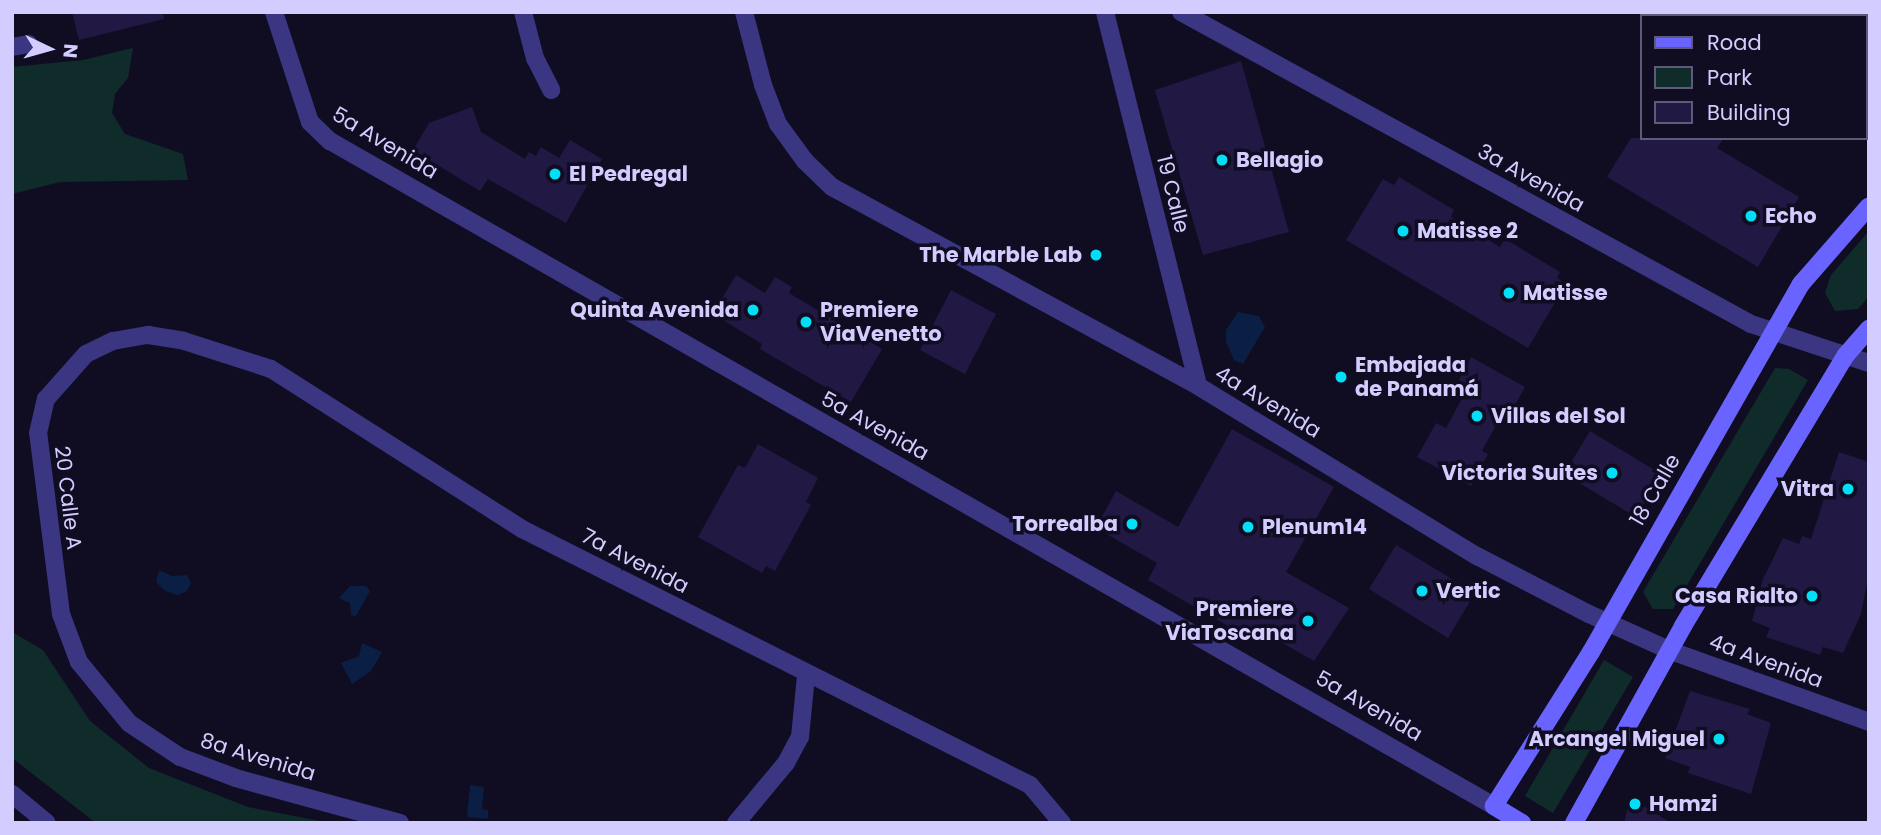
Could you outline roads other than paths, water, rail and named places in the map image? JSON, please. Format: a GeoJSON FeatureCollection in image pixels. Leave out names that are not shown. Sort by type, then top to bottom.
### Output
{"type":"FeatureCollection","features":[{"type":"Feature","properties":{"kind":"street","name":"5a Avenida"},"geometry":{"type":"LineString","coordinates":[[274,12],[310,122],[330,142],[1522,823]]}},
{"type":"Feature","properties":{"kind":"street"},"geometry":{"type":"LineString","coordinates":[[523,12],[535,58],[551,90]]}},
{"type":"Feature","properties":{"kind":"street","name":"4a Avenida"},"geometry":{"type":"LineString","coordinates":[[744,12],[763,85],[778,124],[805,161],[832,187],[1198,386],[1477,556],[1605,622],[1671,651],[1869,722]]}},
{"type":"Feature","properties":{"kind":"street","name":"19 Calle"},"geometry":{"type":"LineString","coordinates":[[1105,12],[1198,386]]}},
{"type":"Feature","properties":{"kind":"street","name":"3a Avenida"},"geometry":{"type":"LineString","coordinates":[[1181,12],[1773,332],[1869,363]]}},
{"type":"Feature","properties":{"kind":"street","name":"18 Calle"},"geometry":{"type":"LineString","coordinates":[[1494,806],[1605,622],[1801,284],[1869,206]]}},
{"type":"Feature","properties":{"kind":"street"},"geometry":{"type":"LineString","coordinates":[[1574,823],[1671,651],[1846,355],[1869,329]]}},
{"type":"Feature","properties":{"kind":"street","name":"20 Calle A"},"geometry":{"type":"LineString","coordinates":[[90,676],[76,654],[61,614],[37,452],[41,416],[58,380],[100,346],[148,335],[184,341]]}},
{"type":"Feature","properties":{"kind":"street","name":"7a Avenida"},"geometry":{"type":"LineString","coordinates":[[184,341],[271,369],[522,529],[806,676],[1030,785],[1062,823]]}},
{"type":"Feature","properties":{"kind":"street","name":"8a Avenida"},"geometry":{"type":"LineString","coordinates":[[90,676],[129,723],[180,757],[236,778],[400,823]]}},
{"type":"Feature","properties":{"kind":"street"},"geometry":{"type":"LineString","coordinates":[[736,823],[786,763],[800,737],[806,676]]}},
{"type":"Feature","properties":{"kind":"street"},"geometry":{"type":"LineString","coordinates":[[12,794],[47,823]]}},
{"type":"Feature","properties":{"kind":"water"},"geometry":{"type":"Polygon","coordinates":[[[1238,312],[1259,316],[1265,327],[1243,364],[1234,360],[1226,342],[1226,330],[1238,312]]]}},
{"type":"Feature","properties":{"kind":"water"},"geometry":{"type":"Polygon","coordinates":[[[159,570],[172,576],[187,575],[191,583],[187,591],[178,595],[165,591],[156,582],[159,570]]]}},
{"type":"Feature","properties":{"kind":"water"},"geometry":{"type":"Polygon","coordinates":[[[350,586],[366,586],[370,591],[356,616],[351,615],[350,603],[339,598],[350,586]]]}},
{"type":"Feature","properties":{"kind":"water"},"geometry":{"type":"Polygon","coordinates":[[[362,643],[382,652],[371,671],[352,684],[341,663],[359,656],[362,643]]]}},
{"type":"Feature","properties":{"kind":"water"},"geometry":{"type":"Polygon","coordinates":[[[470,785],[484,787],[482,809],[488,810],[488,819],[467,817],[470,785]]]}},
{"type":"Feature","properties":{"kind":"place","name":"Bellagio"},"geometry":{"type":"Point","coordinates":[1222,160]}},
{"type":"Feature","properties":{"kind":"place","name":"El Pedregal"},"geometry":{"type":"Point","coordinates":[555,174]}},
{"type":"Feature","properties":{"kind":"place","name":"Echo"},"geometry":{"type":"Point","coordinates":[1751,216]}},
{"type":"Feature","properties":{"kind":"place","name":"Matisse 2"},"geometry":{"type":"Point","coordinates":[1403,231]}},
{"type":"Feature","properties":{"kind":"place","name":"The Marble Lab"},"geometry":{"type":"Point","coordinates":[1096,255]}},
{"type":"Feature","properties":{"kind":"place","name":"Matisse"},"geometry":{"type":"Point","coordinates":[1509,293]}},
{"type":"Feature","properties":{"kind":"place","name":"Quinta Avenida"},"geometry":{"type":"Point","coordinates":[753,310]}},
{"type":"Feature","properties":{"kind":"place","name":"Premiere ViaVenetto"},"geometry":{"type":"Point","coordinates":[806,322]}},
{"type":"Feature","properties":{"kind":"place","name":"Embajada de Panamá"},"geometry":{"type":"Point","coordinates":[1341,377]}},
{"type":"Feature","properties":{"kind":"place","name":"Villas del Sol"},"geometry":{"type":"Point","coordinates":[1477,416]}},
{"type":"Feature","properties":{"kind":"place","name":"Victoria Suites"},"geometry":{"type":"Point","coordinates":[1612,473]}},
{"type":"Feature","properties":{"kind":"place","name":"Vitra"},"geometry":{"type":"Point","coordinates":[1848,489]}},
{"type":"Feature","properties":{"kind":"place","name":"Torrealba"},"geometry":{"type":"Point","coordinates":[1132,524]}},
{"type":"Feature","properties":{"kind":"place","name":"Plenum14"},"geometry":{"type":"Point","coordinates":[1248,527]}},
{"type":"Feature","properties":{"kind":"place","name":"Vertic"},"geometry":{"type":"Point","coordinates":[1422,591]}},
{"type":"Feature","properties":{"kind":"place","name":"Casa Rialto"},"geometry":{"type":"Point","coordinates":[1812,596]}},
{"type":"Feature","properties":{"kind":"place","name":"Premiere ViaToscana"},"geometry":{"type":"Point","coordinates":[1308,621]}},
{"type":"Feature","properties":{"kind":"place","name":"Arcangel Miguel"},"geometry":{"type":"Point","coordinates":[1719,739]}},
{"type":"Feature","properties":{"kind":"place","name":"Hamzi"},"geometry":{"type":"Point","coordinates":[1635,804]}}]}
